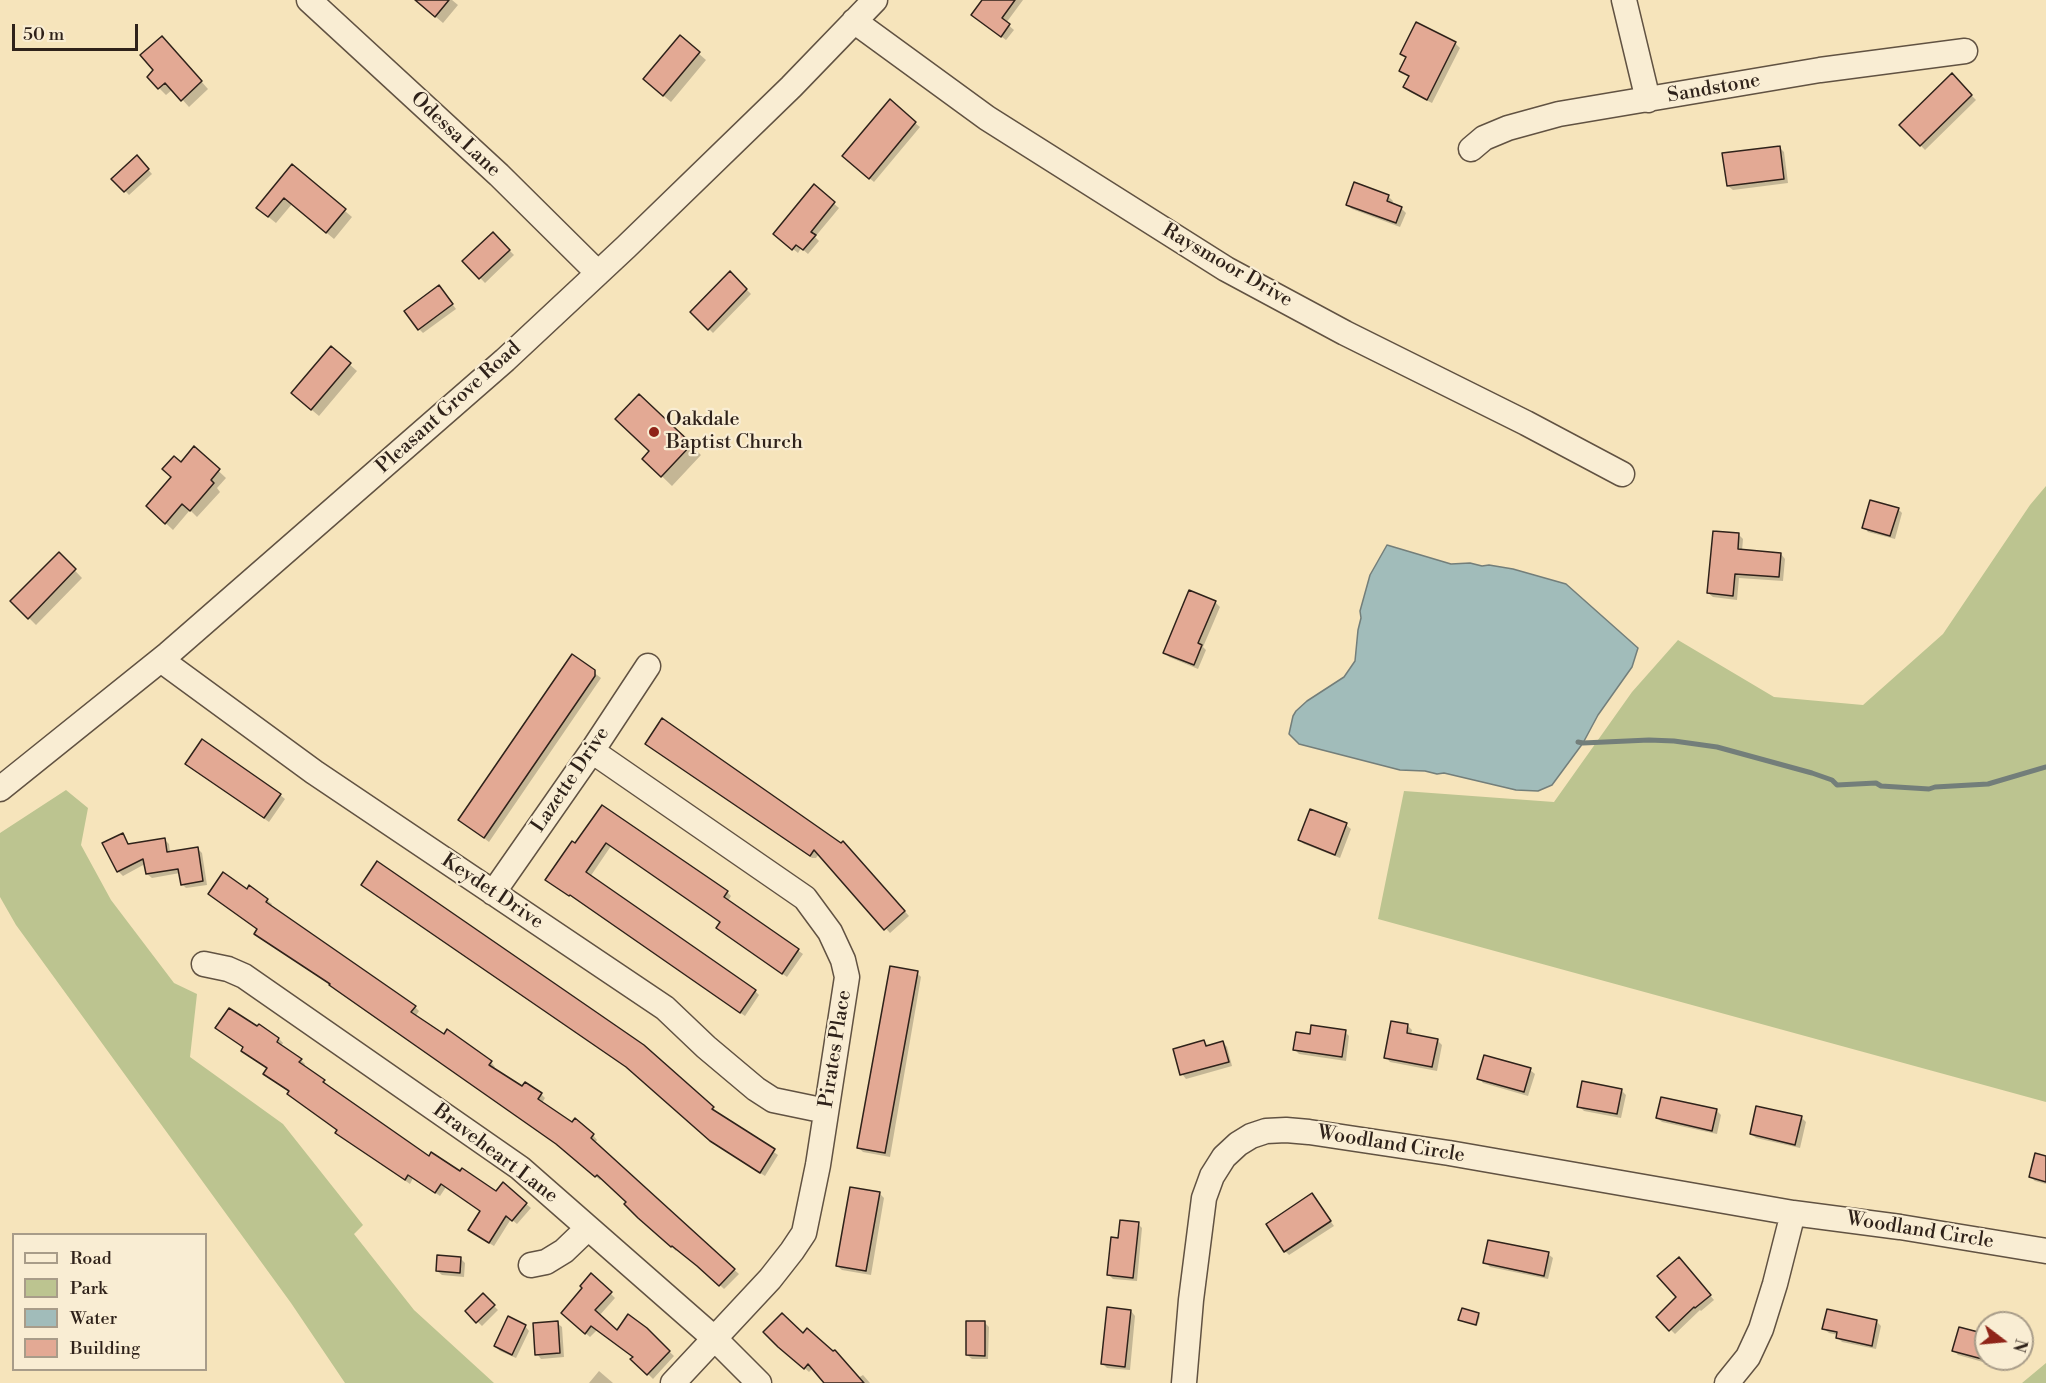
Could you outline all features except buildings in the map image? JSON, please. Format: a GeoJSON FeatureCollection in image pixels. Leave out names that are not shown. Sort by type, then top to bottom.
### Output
{"type":"FeatureCollection","features":[{"type":"Feature","properties":{"kind":"street","name":"Odessa Lane"},"geometry":{"type":"LineString","coordinates":[[309,0],[490,167],[598,273]]}},
{"type":"Feature","properties":{"kind":"street","name":"Pleasant Grove Road"},"geometry":{"type":"LineString","coordinates":[[0,789],[161,660],[505,360],[791,87],[875,0]]}},
{"type":"Feature","properties":{"kind":"street"},"geometry":{"type":"LineString","coordinates":[[1624,0],[1648,100]]}},
{"type":"Feature","properties":{"kind":"street","name":"Raysmoor Drive"},"geometry":{"type":"LineString","coordinates":[[854,21],[987,118],[1226,269],[1345,333],[1526,423],[1622,474]]}},
{"type":"Feature","properties":{"kind":"street","name":"Sandstone"},"geometry":{"type":"LineString","coordinates":[[1471,149],[1484,138],[1508,128],[1559,114],[1820,70],[1965,51]]}},
{"type":"Feature","properties":{"kind":"street","name":"Keydet Drive"},"geometry":{"type":"LineString","coordinates":[[161,660],[314,772],[665,1008],[706,1047],[756,1089],[773,1100],[826,1112]]}},
{"type":"Feature","properties":{"kind":"street","name":"Lazette Drive"},"geometry":{"type":"LineString","coordinates":[[493,893],[592,752],[648,666]]}},
{"type":"Feature","properties":{"kind":"street","name":"Pirates Place"},"geometry":{"type":"LineString","coordinates":[[592,752],[805,898],[830,932],[843,960],[847,977],[818,1165],[804,1233],[770,1279],[673,1383]]}},
{"type":"Feature","properties":{"kind":"street","name":"Braveheart Lane"},"geometry":{"type":"LineString","coordinates":[[204,964],[228,969],[244,976],[520,1168],[715,1339],[759,1383]]}},
{"type":"Feature","properties":{"kind":"street","name":"Woodland Circle"},"geometry":{"type":"LineString","coordinates":[[1184,1383],[1204,1198],[1212,1176],[1224,1157],[1244,1140],[1266,1131],[1309,1132],[1449,1153],[1793,1213],[1900,1227],[2046,1251]]}},
{"type":"Feature","properties":{"kind":"street"},"geometry":{"type":"LineString","coordinates":[[1727,1383],[1748,1357],[1761,1329],[1793,1213]]}},
{"type":"Feature","properties":{"kind":"street"},"geometry":{"type":"LineString","coordinates":[[531,1265],[546,1262],[564,1251],[588,1228]]}},
{"type":"Feature","properties":{"kind":"green space"},"geometry":{"type":"Polygon","coordinates":[[[2046,486],[2046,1102],[1378,919],[1404,791],[1554,802],[1632,692],[1678,640],[1774,697],[1863,705],[1943,634],[2030,505],[2046,486]]]}},
{"type":"Feature","properties":{"kind":"green space"},"geometry":{"type":"Polygon","coordinates":[[[66,790],[88,808],[81,845],[111,900],[174,983],[197,994],[190,1057],[283,1124],[363,1225],[354,1234],[414,1310],[494,1383],[345,1383],[291,1303],[16,925],[0,897],[0,833],[66,790]]]}},
{"type":"Feature","properties":{"kind":"green space"},"geometry":{"type":"Polygon","coordinates":[[[2046,1363],[2046,1383],[2022,1383],[2046,1363]]]}},
{"type":"Feature","properties":{"kind":"water"},"geometry":{"type":"Polygon","coordinates":[[[1387,545],[1451,564],[1470,563],[1513,569],[1566,584],[1638,648],[1632,667],[1598,715],[1583,743],[1552,785],[1538,791],[1516,790],[1444,773],[1400,770],[1299,744],[1289,734],[1296,711],[1307,701],[1344,677],[1355,661],[1360,611],[1370,575],[1387,545]]]}},
{"type":"Feature","properties":{"kind":"waterway"},"geometry":{"type":"LineString","coordinates":[[1578,742],[1649,740],[1717,747],[1812,773],[1832,780],[1837,785],[1876,783],[1881,786],[1929,789],[1988,784],[2046,767]]}},
{"type":"Feature","properties":{"kind":"place","name":"Oakdale Baptist Church"},"geometry":{"type":"Point","coordinates":[654,432]}}]}
